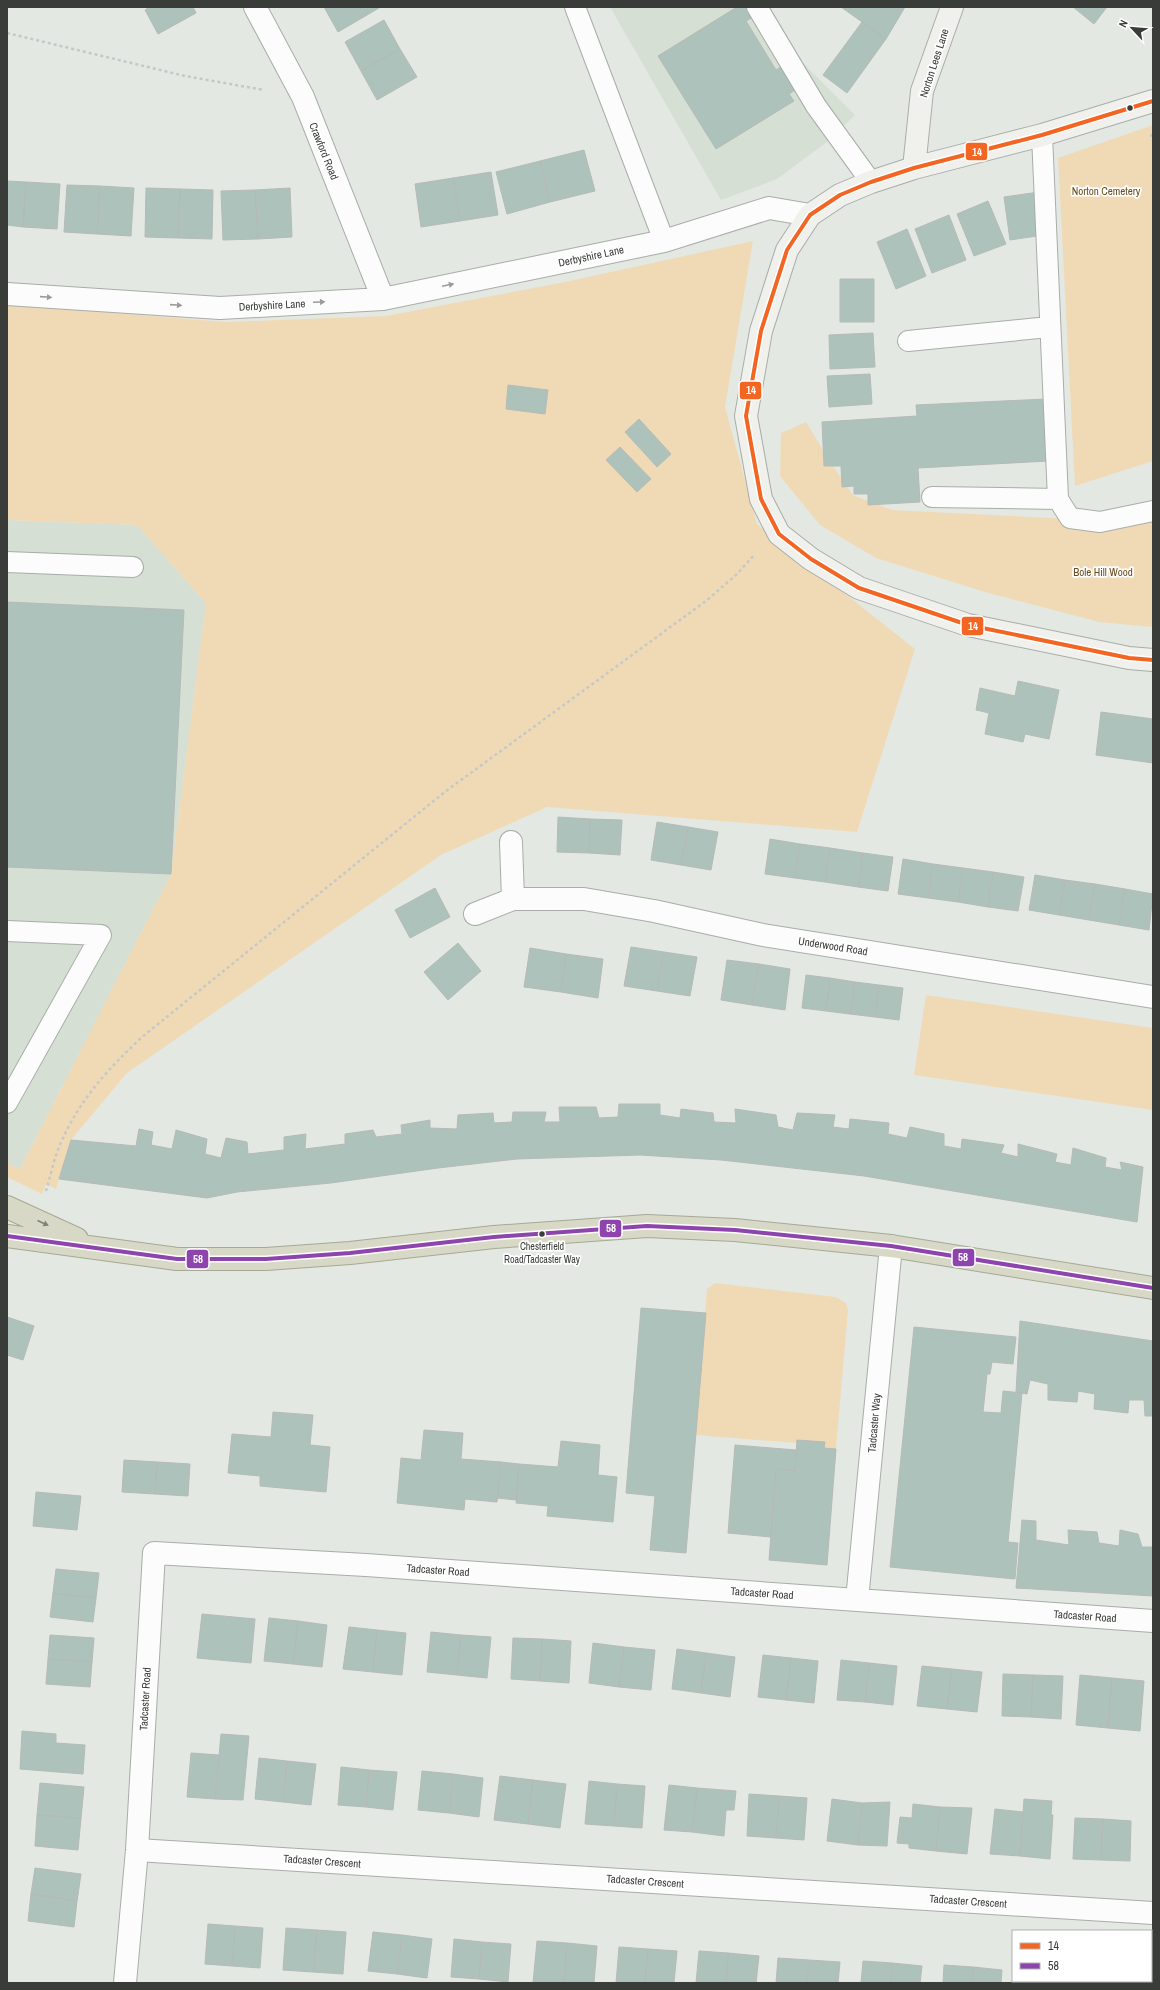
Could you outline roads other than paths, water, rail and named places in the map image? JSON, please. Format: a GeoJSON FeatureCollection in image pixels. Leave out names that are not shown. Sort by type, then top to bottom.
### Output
{"type":"FeatureCollection","features":[{"type":"Feature","properties":{"kind":"highway"},"geometry":{"type":"LineString","coordinates":[[7,1207],[97,1248]]}},
{"type":"Feature","properties":{"kind":"highway"},"geometry":{"type":"LineString","coordinates":[[7,1236],[177,1259],[266,1259],[350,1253],[494,1237],[647,1226],[735,1230],[891,1246],[1153,1288]]}},
{"type":"Feature","properties":{"kind":"street","name":"Crawford Road"},"geometry":{"type":"LineString","coordinates":[[255,7],[303,97],[383,299]]}},
{"type":"Feature","properties":{"kind":"street","name":"Norton Lees Lane"},"geometry":{"type":"LineString","coordinates":[[914,168],[922,91],[952,7]]}},
{"type":"Feature","properties":{"kind":"street"},"geometry":{"type":"LineString","coordinates":[[1153,101],[1042,135],[914,168],[871,182],[840,195],[810,215],[787,250],[762,331],[746,416],[762,499],[779,534],[811,559],[859,588],[968,625],[1129,658],[1153,660]]}},
{"type":"Feature","properties":{"kind":"street","name":"Derbyshire Lane"},"geometry":{"type":"LineString","coordinates":[[7,294],[220,308],[383,299],[664,240],[769,208],[810,215]]}},
{"type":"Feature","properties":{"kind":"street"},"geometry":{"type":"LineString","coordinates":[[511,842],[513,899]]}},
{"type":"Feature","properties":{"kind":"street","name":"Underwood Road"},"geometry":{"type":"LineString","coordinates":[[476,914],[513,899],[584,899],[654,911],[763,935],[1153,997]]}},
{"type":"Feature","properties":{"kind":"street","name":"Tadcaster Way"},"geometry":{"type":"LineString","coordinates":[[857,1600],[891,1246]]}},
{"type":"Feature","properties":{"kind":"street","name":"Tadcaster Road"},"geometry":{"type":"LineString","coordinates":[[125,1983],[137,1850],[154,1553],[366,1564],[1153,1621]]}},
{"type":"Feature","properties":{"kind":"street","name":"Tadcaster Crescent"},"geometry":{"type":"LineString","coordinates":[[137,1850],[1153,1913]]}},
{"type":"Feature","properties":{"kind":"lane"},"geometry":{"type":"LineString","coordinates":[[575,7],[664,240]]}},
{"type":"Feature","properties":{"kind":"lane"},"geometry":{"type":"LineString","coordinates":[[757,7],[816,106],[871,182]]}},
{"type":"Feature","properties":{"kind":"lane"},"geometry":{"type":"LineString","coordinates":[[1042,135],[1049,327],[1058,499],[1070,518],[1100,522],[1153,511]]}},
{"type":"Feature","properties":{"kind":"lane"},"geometry":{"type":"LineString","coordinates":[[908,341],[1049,327]]}},
{"type":"Feature","properties":{"kind":"lane"},"geometry":{"type":"LineString","coordinates":[[932,497],[1058,499]]}},
{"type":"Feature","properties":{"kind":"lane"},"geometry":{"type":"LineString","coordinates":[[7,562],[134,567]]}},
{"type":"Feature","properties":{"kind":"lane"},"geometry":{"type":"LineString","coordinates":[[7,931],[101,935],[7,1103]]}},
{"type":"Feature","properties":{"kind":"place","name":"Chesterfield Road/Tadcaster Way"},"geometry":{"type":"Point","coordinates":[542,1234]}},
{"type":"Feature","properties":{"kind":"park label","name":"Norton Cemetery"},"geometry":{"type":"Point","coordinates":[1106,191]}},
{"type":"Feature","properties":{"kind":"park label","name":"Bole Hill Wood"},"geometry":{"type":"Point","coordinates":[1103,572]}}]}
